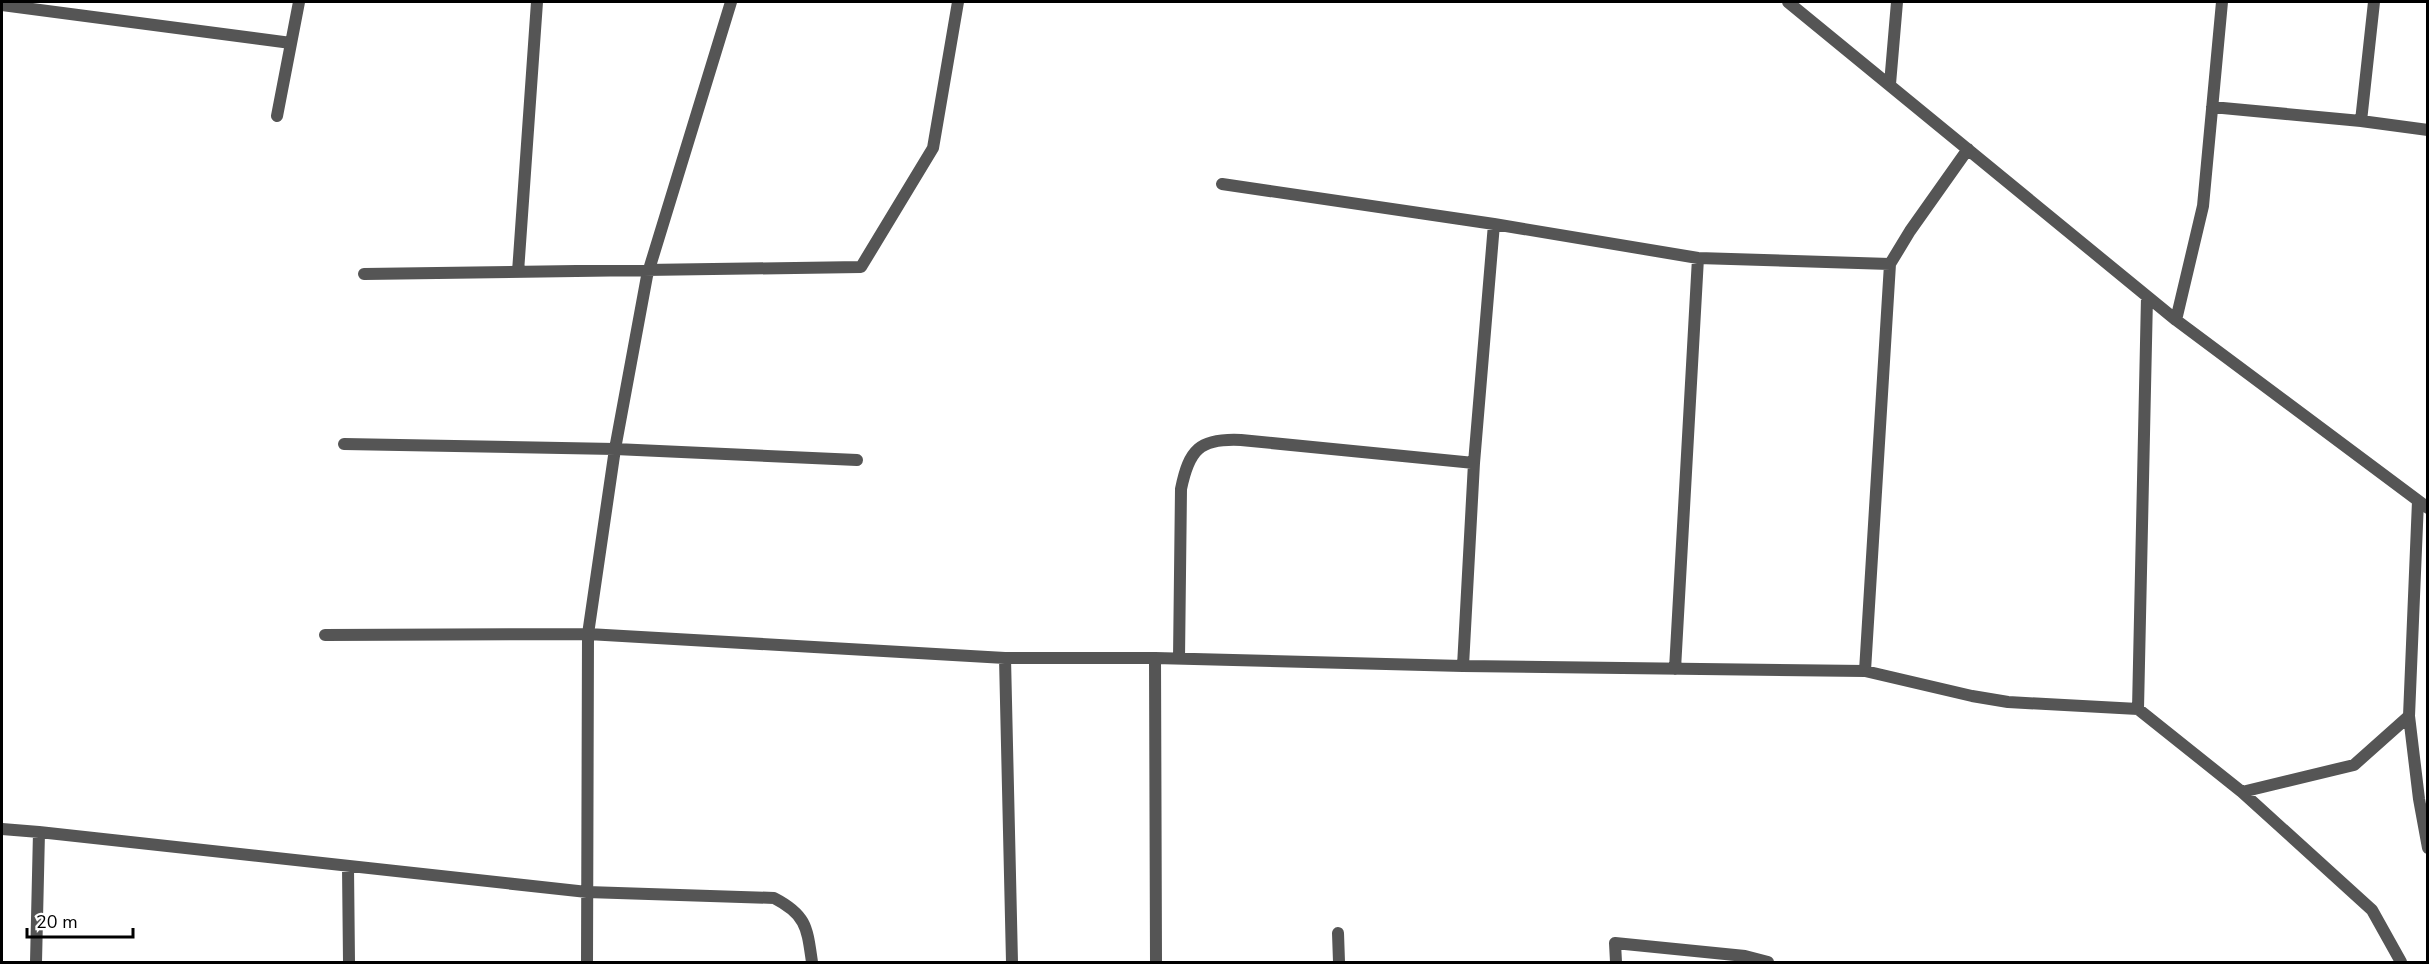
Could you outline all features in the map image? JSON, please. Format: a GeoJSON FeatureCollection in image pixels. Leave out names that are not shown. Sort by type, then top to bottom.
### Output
{"type":"FeatureCollection","features":[{"type":"Feature","properties":{"kind":"street"},"geometry":{"type":"LineString","coordinates":[[277,116],[300,2]]}},
{"type":"Feature","properties":{"kind":"street"},"geometry":{"type":"LineString","coordinates":[[518,272],[537,2]]}},
{"type":"Feature","properties":{"kind":"street"},"geometry":{"type":"LineString","coordinates":[[587,963],[588,634],[615,449],[650,270],[731,2]]}},
{"type":"Feature","properties":{"kind":"street"},"geometry":{"type":"LineString","coordinates":[[364,274],[861,267],[933,148],[958,2]]}},
{"type":"Feature","properties":{"kind":"street"},"geometry":{"type":"LineString","coordinates":[[1788,2],[2176,320],[2423,505],[2409,716],[2427,848]]}},
{"type":"Feature","properties":{"kind":"street"},"geometry":{"type":"LineString","coordinates":[[1890,84],[1897,2]]}},
{"type":"Feature","properties":{"kind":"street"},"geometry":{"type":"LineString","coordinates":[[2176,320],[2203,206],[2222,2]]}},
{"type":"Feature","properties":{"kind":"street"},"geometry":{"type":"LineString","coordinates":[[2361,121],[2374,2]]}},
{"type":"Feature","properties":{"kind":"street"},"geometry":{"type":"LineString","coordinates":[[2,5],[49,6],[291,44]]}},
{"type":"Feature","properties":{"kind":"street"},"geometry":{"type":"LineString","coordinates":[[2212,106],[2427,130]]}},
{"type":"Feature","properties":{"kind":"street"},"geometry":{"type":"LineString","coordinates":[[1865,671],[1890,264],[1910,231],[1968,149]]}},
{"type":"Feature","properties":{"kind":"street"},"geometry":{"type":"LineString","coordinates":[[1222,184],[1494,224],[1698,258],[1890,264]]}},
{"type":"Feature","properties":{"kind":"street"},"geometry":{"type":"LineString","coordinates":[[1463,666],[1474,463],[1494,224]]}},
{"type":"Feature","properties":{"kind":"street"},"geometry":{"type":"LineString","coordinates":[[1675,669],[1698,258]]}},
{"type":"Feature","properties":{"kind":"street"},"geometry":{"type":"LineString","coordinates":[[2138,709],[2147,297]]}},
{"type":"Feature","properties":{"kind":"street"},"geometry":{"type":"LineString","coordinates":[[1179,659],[1181,489],[1187,463],[1200,447],[1221,439],[1241,440],[1474,463]]}},
{"type":"Feature","properties":{"kind":"street"},"geometry":{"type":"LineString","coordinates":[[344,444],[615,449],[857,460]]}},
{"type":"Feature","properties":{"kind":"street"},"geometry":{"type":"LineString","coordinates":[[325,635],[588,634],[1005,657],[1865,671],[2008,702],[2138,709],[2242,792],[2372,910],[2401,963]]}},
{"type":"Feature","properties":{"kind":"street"},"geometry":{"type":"LineString","coordinates":[[1005,657],[1012,963]]}},
{"type":"Feature","properties":{"kind":"street"},"geometry":{"type":"LineString","coordinates":[[1155,658],[1156,963]]}},
{"type":"Feature","properties":{"kind":"street"},"geometry":{"type":"LineString","coordinates":[[2242,792],[2354,765],[2409,716]]}},
{"type":"Feature","properties":{"kind":"street"},"geometry":{"type":"LineString","coordinates":[[2,829],[587,892],[774,898],[794,908],[807,930],[812,963]]}},
{"type":"Feature","properties":{"kind":"street"},"geometry":{"type":"LineString","coordinates":[[36,963],[39,832]]}},
{"type":"Feature","properties":{"kind":"street"},"geometry":{"type":"LineString","coordinates":[[348,867],[349,963]]}},
{"type":"Feature","properties":{"kind":"street"},"geometry":{"type":"LineString","coordinates":[[1338,933],[1339,963]]}},
{"type":"Feature","properties":{"kind":"street"},"geometry":{"type":"LineString","coordinates":[[1616,963],[1615,943],[1745,956],[1768,963]]}}]}
